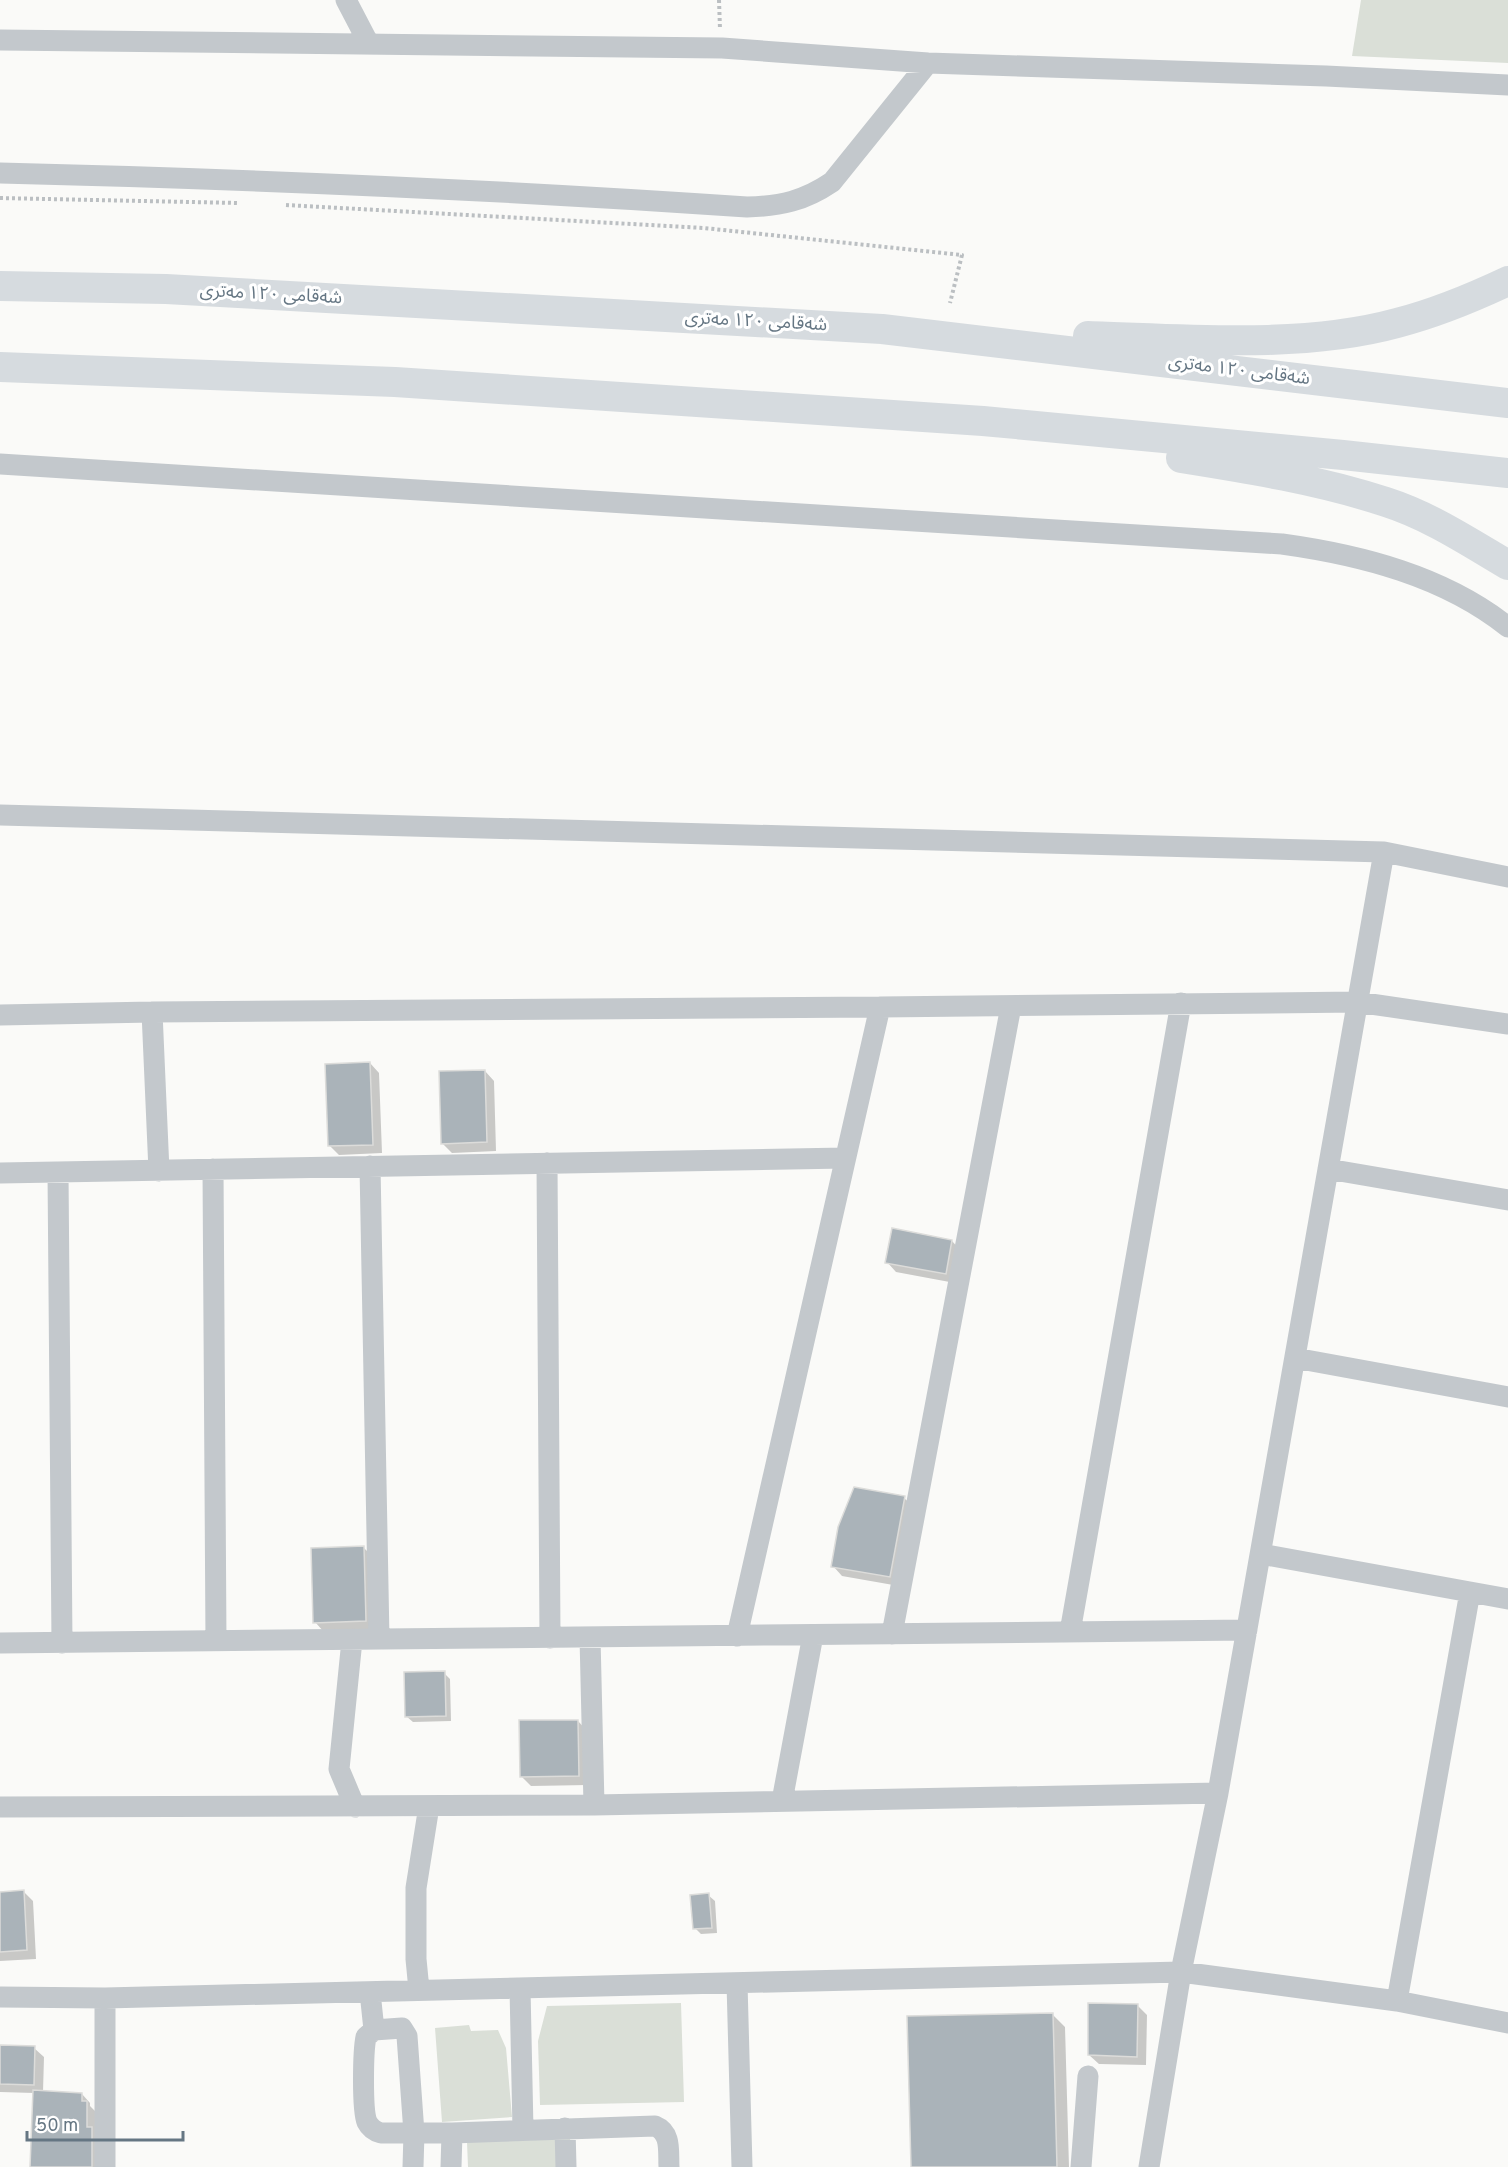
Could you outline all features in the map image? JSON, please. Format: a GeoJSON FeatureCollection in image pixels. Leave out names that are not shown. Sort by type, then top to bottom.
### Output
{"type":"FeatureCollection","features":[{"type":"Feature","properties":{"kind":"highway"},"geometry":{"type":"LineString","coordinates":[[882,329],[1197,339],[1321,337],[1395,324],[1453,306],[1508,281]]}},
{"type":"Feature","properties":{"kind":"highway","name":"شەقامی ١٢٠ مەتری"},"geometry":{"type":"LineString","coordinates":[[0,286],[166,289],[882,329],[1508,403]]}},
{"type":"Feature","properties":{"kind":"highway"},"geometry":{"type":"LineString","coordinates":[[0,367],[395,382],[983,421],[1508,473]]}},
{"type":"Feature","properties":{"kind":"highway"},"geometry":{"type":"LineString","coordinates":[[983,421],[1176,457],[1272,472],[1330,486],[1388,502],[1450,530],[1508,565]]}},
{"type":"Feature","properties":{"kind":"street"},"geometry":{"type":"LineString","coordinates":[[346,0],[369,44]]}},
{"type":"Feature","properties":{"kind":"street"},"geometry":{"type":"LineString","coordinates":[[0,40],[722,48],[928,63],[1508,84]]}},
{"type":"Feature","properties":{"kind":"street"},"geometry":{"type":"LineString","coordinates":[[0,173],[133,176],[747,207],[776,206],[817,192],[832,182],[928,63]]}},
{"type":"Feature","properties":{"kind":"street"},"geometry":{"type":"LineString","coordinates":[[0,464],[1282,544],[1358,557],[1399,570],[1436,584],[1471,602],[1508,627]]}},
{"type":"Feature","properties":{"kind":"street"},"geometry":{"type":"LineString","coordinates":[[0,815],[1384,852],[1508,877]]}},
{"type":"Feature","properties":{"kind":"street"},"geometry":{"type":"LineString","coordinates":[[1149,2167],[1180,1972],[1218,1794],[1384,852]]}},
{"type":"Feature","properties":{"kind":"street"},"geometry":{"type":"LineString","coordinates":[[0,1016],[152,1012],[1357,1002],[1508,1024]]}},
{"type":"Feature","properties":{"kind":"street"},"geometry":{"type":"LineString","coordinates":[[1070,1632],[1181,1003]]}},
{"type":"Feature","properties":{"kind":"street"},"geometry":{"type":"LineString","coordinates":[[892,1634],[1011,1006]]}},
{"type":"Feature","properties":{"kind":"street"},"geometry":{"type":"LineString","coordinates":[[736,1636],[880,1007]]}},
{"type":"Feature","properties":{"kind":"street"},"geometry":{"type":"LineString","coordinates":[[152,1012],[159,1171]]}},
{"type":"Feature","properties":{"kind":"street"},"geometry":{"type":"LineString","coordinates":[[0,1173],[845,1158]]}},
{"type":"Feature","properties":{"kind":"street"},"geometry":{"type":"LineString","coordinates":[[547,1163],[550,1638]]}},
{"type":"Feature","properties":{"kind":"street"},"geometry":{"type":"LineString","coordinates":[[370,1166],[379,1640]]}},
{"type":"Feature","properties":{"kind":"street"},"geometry":{"type":"LineString","coordinates":[[1328,1169],[1508,1200]]}},
{"type":"Feature","properties":{"kind":"street"},"geometry":{"type":"LineString","coordinates":[[213,1170],[216,1641]]}},
{"type":"Feature","properties":{"kind":"street"},"geometry":{"type":"LineString","coordinates":[[58,1172],[62,1643]]}},
{"type":"Feature","properties":{"kind":"street"},"geometry":{"type":"LineString","coordinates":[[1295,1358],[1508,1397]]}},
{"type":"Feature","properties":{"kind":"street"},"geometry":{"type":"LineString","coordinates":[[1260,1554],[1508,1599]]}},
{"type":"Feature","properties":{"kind":"street"},"geometry":{"type":"LineString","coordinates":[[1397,2001],[1470,1592]]}},
{"type":"Feature","properties":{"kind":"street"},"geometry":{"type":"LineString","coordinates":[[0,1643],[1247,1630]]}},
{"type":"Feature","properties":{"kind":"street"},"geometry":{"type":"LineString","coordinates":[[782,1801],[813,1635]]}},
{"type":"Feature","properties":{"kind":"street"},"geometry":{"type":"LineString","coordinates":[[590,1637],[594,1805]]}},
{"type":"Feature","properties":{"kind":"street"},"geometry":{"type":"LineString","coordinates":[[352,1640],[339,1769],[356,1807]]}},
{"type":"Feature","properties":{"kind":"street"},"geometry":{"type":"LineString","coordinates":[[0,1807],[594,1805],[1218,1794]]}},
{"type":"Feature","properties":{"kind":"street"},"geometry":{"type":"LineString","coordinates":[[419,1990],[416,1959],[416,1888],[429,1806]]}},
{"type":"Feature","properties":{"kind":"street"},"geometry":{"type":"LineString","coordinates":[[0,1997],[105,1998],[1180,1972],[1397,2001],[1508,2023]]}},
{"type":"Feature","properties":{"kind":"street"},"geometry":{"type":"LineString","coordinates":[[737,1983],[742,2167]]}},
{"type":"Feature","properties":{"kind":"street"},"geometry":{"type":"LineString","coordinates":[[520,1988],[523,2130]]}},
{"type":"Feature","properties":{"kind":"street"},"geometry":{"type":"LineString","coordinates":[[370,1992],[374,2030]]}},
{"type":"Feature","properties":{"kind":"street"},"geometry":{"type":"LineString","coordinates":[[105,1998],[105,2167]]}},
{"type":"Feature","properties":{"kind":"street"},"geometry":{"type":"LineString","coordinates":[[413,2167],[414,2133],[407,2036],[402,2028],[374,2030],[366,2037],[364,2049],[366,2116],[373,2130],[381,2133],[414,2133],[452,2133],[655,2126],[667,2138],[669,2167]]}},
{"type":"Feature","properties":{"kind":"street"},"geometry":{"type":"LineString","coordinates":[[1082,2167],[1088,2076]]}},
{"type":"Feature","properties":{"kind":"street"},"geometry":{"type":"LineString","coordinates":[[565,2128],[566,2167]]}},
{"type":"Feature","properties":{"kind":"street"},"geometry":{"type":"LineString","coordinates":[[452,2133],[452,2167]]}},
{"type":"Feature","properties":{"kind":"path"},"geometry":{"type":"LineString","coordinates":[[719,0],[722,48]]}},
{"type":"Feature","properties":{"kind":"path"},"geometry":{"type":"LineString","coordinates":[[0,198],[250,204]]}},
{"type":"Feature","properties":{"kind":"path"},"geometry":{"type":"LineString","coordinates":[[274,204],[704,228],[962,255],[950,303]]}},
{"type":"Feature","properties":{"kind":"shaded area"},"geometry":{"type":"Polygon","coordinates":[[[1361,0],[1508,0],[1508,63],[1352,56],[1361,0]]]}},
{"type":"Feature","properties":{"kind":"shaded area"},"geometry":{"type":"Polygon","coordinates":[[[681,2003],[684,2102],[540,2105],[538,2041],[547,2006],[681,2003]]]}},
{"type":"Feature","properties":{"kind":"shaded area"},"geometry":{"type":"Polygon","coordinates":[[[469,2025],[471,2031],[498,2030],[506,2048],[512,2117],[442,2122],[435,2028],[469,2025]]]}},
{"type":"Feature","properties":{"kind":"shaded area"},"geometry":{"type":"Polygon","coordinates":[[[570,2139],[572,2167],[468,2167],[467,2142],[570,2139]]]}},
{"type":"Feature","properties":{"kind":"building"},"geometry":{"type":"Polygon","coordinates":[[[370,1062],[373,1145],[328,1146],[325,1064],[370,1062]]]}},
{"type":"Feature","properties":{"kind":"building"},"geometry":{"type":"Polygon","coordinates":[[[485,1070],[487,1142],[441,1144],[439,1071],[485,1070]]]}},
{"type":"Feature","properties":{"kind":"building"},"geometry":{"type":"Polygon","coordinates":[[[892,1228],[952,1240],[946,1274],[885,1263],[892,1228]]]}},
{"type":"Feature","properties":{"kind":"building"},"geometry":{"type":"Polygon","coordinates":[[[854,1487],[905,1496],[890,1577],[831,1567],[838,1527],[854,1487]]]}},
{"type":"Feature","properties":{"kind":"building"},"geometry":{"type":"Polygon","coordinates":[[[364,1546],[366,1621],[313,1623],[311,1548],[364,1546]]]}},
{"type":"Feature","properties":{"kind":"building"},"geometry":{"type":"Polygon","coordinates":[[[445,1671],[446,1716],[405,1717],[404,1672],[445,1671]]]}},
{"type":"Feature","properties":{"kind":"building"},"geometry":{"type":"Polygon","coordinates":[[[519,1720],[578,1720],[579,1776],[520,1777],[519,1720]]]}},
{"type":"Feature","properties":{"kind":"building"},"geometry":{"type":"Polygon","coordinates":[[[24,1890],[27,1950],[0,1952],[0,1892],[24,1890]]]}},
{"type":"Feature","properties":{"kind":"building"},"geometry":{"type":"Polygon","coordinates":[[[709,1893],[712,1928],[693,1929],[690,1895],[709,1893]]]}},
{"type":"Feature","properties":{"kind":"building"},"geometry":{"type":"Polygon","coordinates":[[[1088,2003],[1138,2004],[1137,2057],[1088,2055],[1088,2003]]]}},
{"type":"Feature","properties":{"kind":"building"},"geometry":{"type":"Polygon","coordinates":[[[1053,2013],[1057,2167],[911,2167],[907,2016],[1053,2013]]]}},
{"type":"Feature","properties":{"kind":"building"},"geometry":{"type":"Polygon","coordinates":[[[0,2045],[35,2046],[34,2085],[0,2084],[0,2045]]]}},
{"type":"Feature","properties":{"kind":"building"},"geometry":{"type":"Polygon","coordinates":[[[33,2090],[82,2093],[82,2101],[87,2101],[87,2127],[92,2127],[92,2167],[30,2167],[33,2090]]]}}]}
